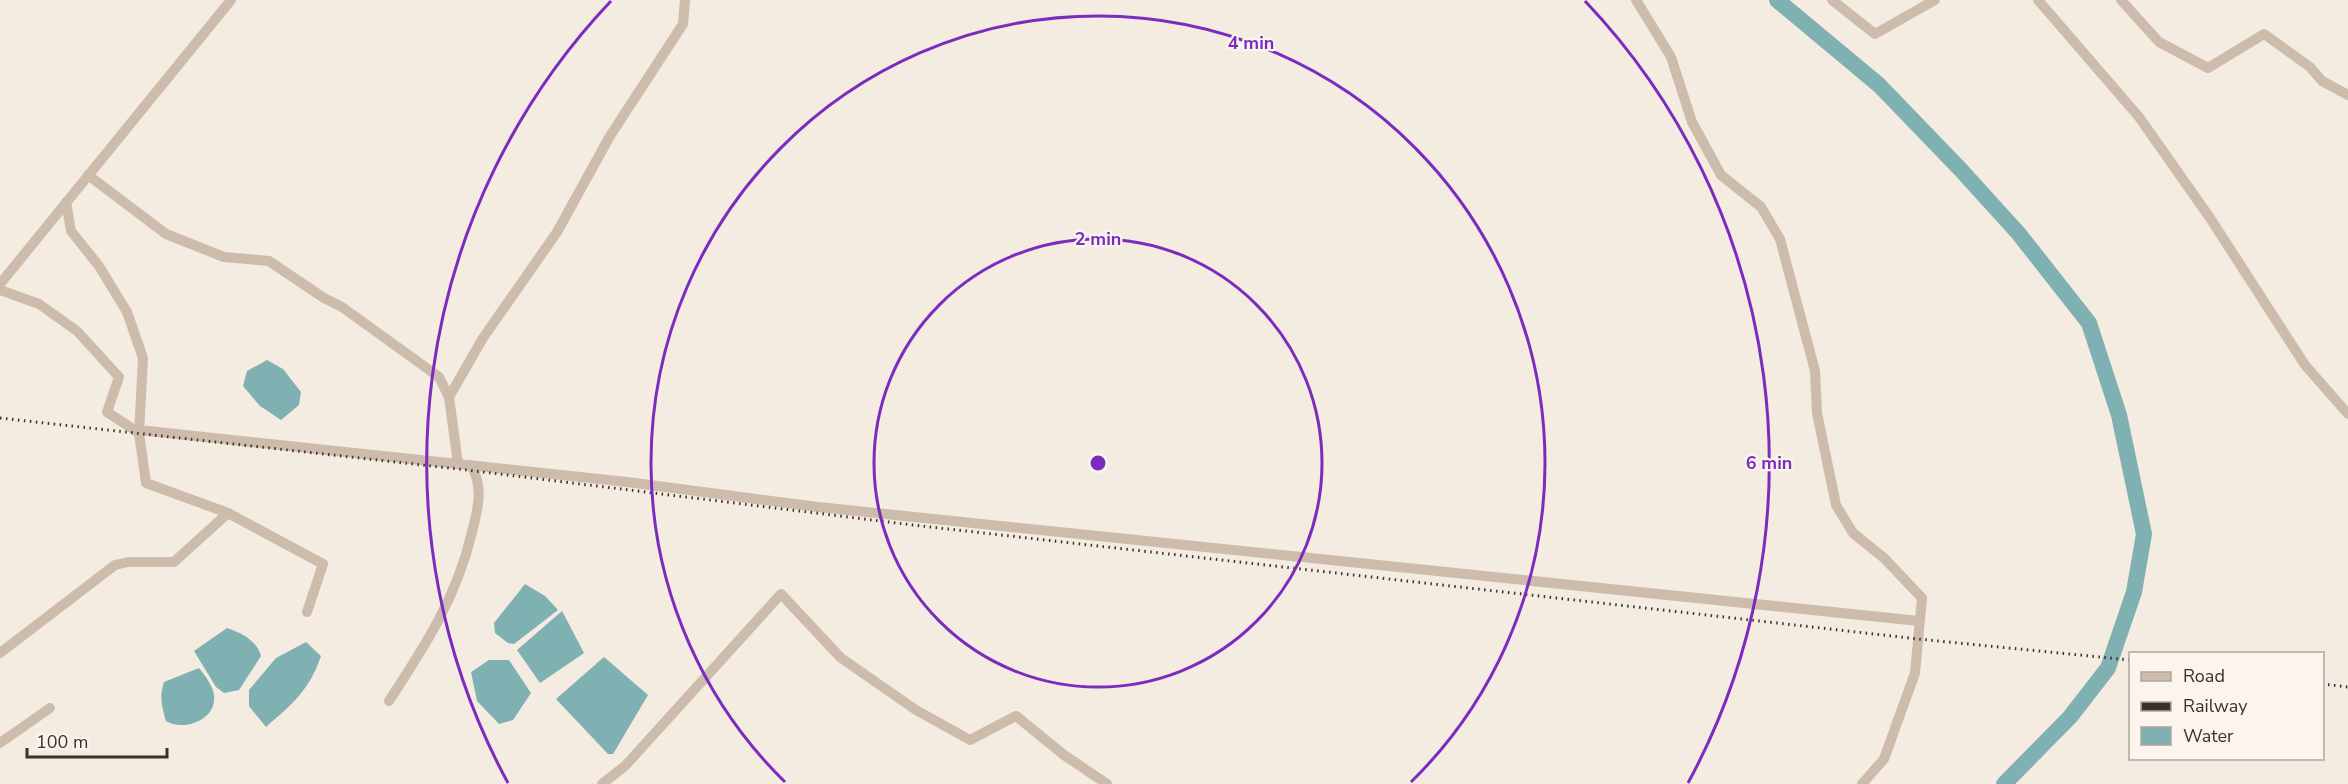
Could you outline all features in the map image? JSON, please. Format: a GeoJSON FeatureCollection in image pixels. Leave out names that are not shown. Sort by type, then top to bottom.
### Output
{"type":"FeatureCollection","features":[{"type":"Feature","properties":{"kind":"street"},"geometry":{"type":"LineString","coordinates":[[0,284],[231,0]]}},
{"type":"Feature","properties":{"kind":"street"},"geometry":{"type":"LineString","coordinates":[[449,397],[483,338],[557,232],[610,136],[683,24],[685,0]]}},
{"type":"Feature","properties":{"kind":"street"},"geometry":{"type":"LineString","coordinates":[[1636,0],[1671,57],[1692,122],[1720,175],[1761,207],[1780,239],[1815,371],[1816,413],[1836,505],[1853,533],[1884,558],[1922,598],[1915,673],[1884,759],[1862,784]]}},
{"type":"Feature","properties":{"kind":"street"},"geometry":{"type":"LineString","coordinates":[[1832,0],[1875,34],[1935,0]]}},
{"type":"Feature","properties":{"kind":"street"},"geometry":{"type":"LineString","coordinates":[[2038,0],[2139,117],[2210,218],[2305,365],[2348,414]]}},
{"type":"Feature","properties":{"kind":"street"},"geometry":{"type":"LineString","coordinates":[[2121,0],[2159,42],[2208,68],[2264,34],[2310,67],[2322,81],[2348,95]]}},
{"type":"Feature","properties":{"kind":"street"},"geometry":{"type":"LineString","coordinates":[[88,175],[166,234],[224,257],[269,261],[286,270],[439,377],[449,397],[458,464]]}},
{"type":"Feature","properties":{"kind":"street"},"geometry":{"type":"LineString","coordinates":[[66,202],[71,231],[99,266],[127,312],[143,358],[139,431],[146,483],[228,513],[323,564],[307,612]]}},
{"type":"Feature","properties":{"kind":"street"},"geometry":{"type":"LineString","coordinates":[[0,290],[39,303],[77,331],[119,378],[107,412],[139,431],[627,482],[818,507],[1919,621]]}},
{"type":"Feature","properties":{"kind":"street"},"geometry":{"type":"LineString","coordinates":[[389,701],[436,628],[464,566],[481,496],[471,465]]}},
{"type":"Feature","properties":{"kind":"street"},"geometry":{"type":"LineString","coordinates":[[0,653],[115,565],[128,562],[174,562],[228,513]]}},
{"type":"Feature","properties":{"kind":"street"},"geometry":{"type":"LineString","coordinates":[[602,784],[625,766],[781,594],[841,658],[916,710],[970,740],[1016,716],[1064,755],[1107,784]]}},
{"type":"Feature","properties":{"kind":"street"},"geometry":{"type":"LineString","coordinates":[[0,743],[50,708]]}},
{"type":"Feature","properties":{"kind":"water"},"geometry":{"type":"Polygon","coordinates":[[[267,360],[283,369],[301,392],[299,405],[281,420],[260,406],[243,386],[247,371],[267,360]]]}},
{"type":"Feature","properties":{"kind":"water"},"geometry":{"type":"Polygon","coordinates":[[[525,584],[545,596],[558,610],[514,644],[508,643],[495,633],[494,623],[525,584]]]}},
{"type":"Feature","properties":{"kind":"water"},"geometry":{"type":"Polygon","coordinates":[[[562,611],[584,653],[540,683],[517,650],[562,611]]]}},
{"type":"Feature","properties":{"kind":"water"},"geometry":{"type":"Polygon","coordinates":[[[227,628],[248,638],[256,646],[261,656],[239,690],[224,693],[216,687],[194,651],[227,628]]]}},
{"type":"Feature","properties":{"kind":"water"},"geometry":{"type":"Polygon","coordinates":[[[306,642],[321,656],[311,679],[299,696],[266,727],[249,706],[249,690],[276,658],[306,642]]]}},
{"type":"Feature","properties":{"kind":"water"},"geometry":{"type":"Polygon","coordinates":[[[604,657],[648,695],[613,754],[608,754],[556,699],[604,657]]]}},
{"type":"Feature","properties":{"kind":"water"},"geometry":{"type":"Polygon","coordinates":[[[489,660],[509,660],[531,693],[513,720],[499,724],[477,701],[471,672],[489,660]]]}},
{"type":"Feature","properties":{"kind":"water"},"geometry":{"type":"Polygon","coordinates":[[[199,668],[210,683],[213,692],[212,708],[208,714],[195,723],[180,725],[166,721],[161,697],[164,682],[199,668]]]}},
{"type":"Feature","properties":{"kind":"waterway"},"geometry":{"type":"LineString","coordinates":[[1777,0],[1879,85],[2019,234],[2089,323],[2119,415],[2144,534],[2134,592],[2108,668],[2070,717],[2004,784]]}},
{"type":"Feature","properties":{"kind":"railway"},"geometry":{"type":"LineString","coordinates":[[0,418],[467,470],[913,525],[1918,639],[2129,660]]}},
{"type":"Feature","properties":{"kind":"railway"},"geometry":{"type":"LineString","coordinates":[[2324,684],[2348,687]]}}]}
